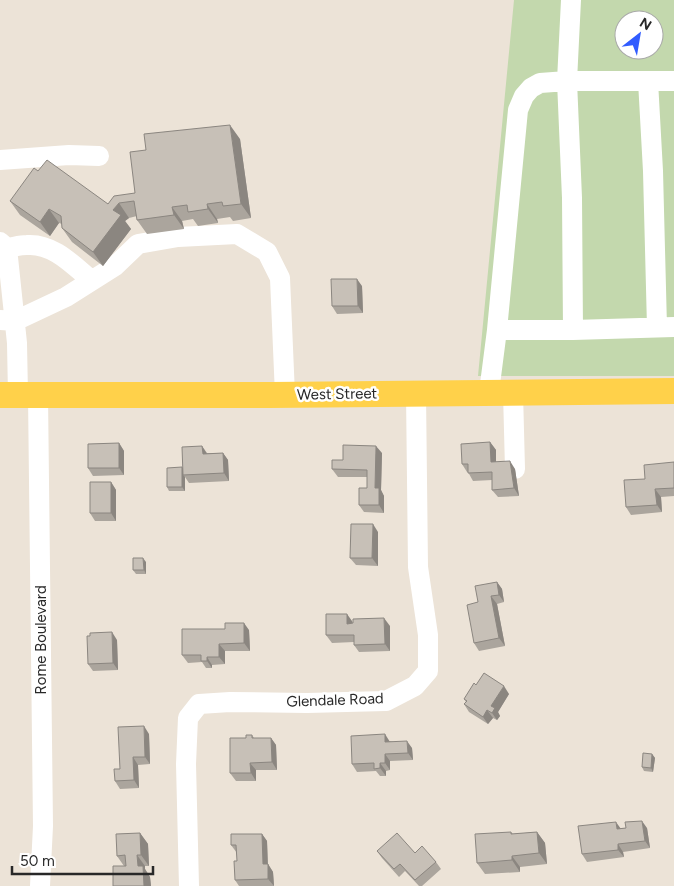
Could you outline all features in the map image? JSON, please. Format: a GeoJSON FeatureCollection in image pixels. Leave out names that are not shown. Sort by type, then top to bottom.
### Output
{"type":"FeatureCollection","features":[{"type":"Feature","properties":{"kind":"main road","name":"West Street"},"geometry":{"type":"LineString","coordinates":[[19,395],[286,395],[674,391]]}},
{"type":"Feature","properties":{"kind":"street"},"geometry":{"type":"LineString","coordinates":[[571,0],[567,81],[572,198],[573,330]]}},
{"type":"Feature","properties":{"kind":"street"},"geometry":{"type":"LineString","coordinates":[[515,469],[501,392],[497,330],[518,110],[524,96],[531,88],[540,83],[674,80]]}},
{"type":"Feature","properties":{"kind":"street"},"geometry":{"type":"LineString","coordinates":[[497,330],[665,327],[648,81]]}},
{"type":"Feature","properties":{"kind":"street"},"geometry":{"type":"LineString","coordinates":[[0,160],[69,154],[99,156]]}},
{"type":"Feature","properties":{"kind":"street"},"geometry":{"type":"LineString","coordinates":[[7,320],[66,297],[115,266],[138,244],[178,237],[237,234],[267,252],[280,278],[286,395]]}},
{"type":"Feature","properties":{"kind":"street"},"geometry":{"type":"LineString","coordinates":[[4,245],[28,244],[46,248],[62,255],[91,280]]}},
{"type":"Feature","properties":{"kind":"street","name":"Rome Boulevard"},"geometry":{"type":"LineString","coordinates":[[4,245],[7,320],[19,395],[43,826],[40,886]]}},
{"type":"Feature","properties":{"kind":"street","name":"Glendale Road"},"geometry":{"type":"LineString","coordinates":[[189,886],[186,764],[188,718],[199,704],[230,702],[386,701],[415,686],[428,671],[428,635],[418,567],[416,393]]}},
{"type":"Feature","properties":{"kind":"green space"},"geometry":{"type":"Polygon","coordinates":[[[514,0],[674,0],[674,376],[478,376],[514,0]]]}},
{"type":"Feature","properties":{"kind":"building"},"geometry":{"type":"Polygon","coordinates":[[[230,125],[241,204],[223,206],[222,202],[207,204],[208,209],[188,212],[187,205],[172,207],[174,215],[137,220],[134,201],[119,203],[113,210],[121,215],[93,252],[62,228],[61,216],[49,209],[40,222],[10,201],[34,168],[38,171],[47,160],[108,204],[114,196],[135,193],[130,152],[146,150],[144,134],[230,125]]]}},
{"type":"Feature","properties":{"kind":"building"},"geometry":{"type":"Polygon","coordinates":[[[331,279],[357,279],[358,306],[332,306],[331,279]]]}},
{"type":"Feature","properties":{"kind":"building"},"geometry":{"type":"Polygon","coordinates":[[[490,442],[491,462],[510,461],[514,488],[492,490],[492,472],[468,473],[468,464],[462,464],[461,444],[490,442]]]}},
{"type":"Feature","properties":{"kind":"building"},"geometry":{"type":"Polygon","coordinates":[[[119,443],[119,468],[88,468],[88,444],[119,443]]]}},
{"type":"Feature","properties":{"kind":"building"},"geometry":{"type":"Polygon","coordinates":[[[343,445],[376,446],[375,488],[379,488],[379,505],[359,505],[359,488],[367,488],[367,470],[332,469],[332,460],[343,460],[343,445]]]}},
{"type":"Feature","properties":{"kind":"building"},"geometry":{"type":"Polygon","coordinates":[[[202,446],[203,454],[223,453],[224,473],[183,475],[182,447],[202,446]]]}},
{"type":"Feature","properties":{"kind":"building"},"geometry":{"type":"Polygon","coordinates":[[[674,462],[674,488],[655,489],[657,505],[626,507],[624,480],[645,479],[644,465],[674,462]]]}},
{"type":"Feature","properties":{"kind":"building"},"geometry":{"type":"Polygon","coordinates":[[[182,467],[182,487],[167,487],[167,468],[182,467]]]}},
{"type":"Feature","properties":{"kind":"building"},"geometry":{"type":"Polygon","coordinates":[[[90,482],[111,482],[111,513],[90,513],[90,482]]]}},
{"type":"Feature","properties":{"kind":"building"},"geometry":{"type":"Polygon","coordinates":[[[351,524],[373,524],[372,558],[350,558],[351,524]]]}},
{"type":"Feature","properties":{"kind":"building"},"geometry":{"type":"Polygon","coordinates":[[[133,558],[143,558],[144,570],[133,570],[133,558]]]}},
{"type":"Feature","properties":{"kind":"building"},"geometry":{"type":"Polygon","coordinates":[[[497,582],[499,595],[491,596],[499,638],[474,643],[467,605],[478,602],[475,586],[497,582]]]}},
{"type":"Feature","properties":{"kind":"building"},"geometry":{"type":"Polygon","coordinates":[[[326,614],[347,614],[347,624],[353,623],[353,619],[384,618],[385,644],[354,645],[354,635],[326,635],[326,614]]]}},
{"type":"Feature","properties":{"kind":"building"},"geometry":{"type":"Polygon","coordinates":[[[225,623],[244,623],[244,643],[219,644],[219,657],[207,657],[207,661],[201,661],[201,655],[182,655],[182,629],[225,629],[225,623]]]}},
{"type":"Feature","properties":{"kind":"building"},"geometry":{"type":"Polygon","coordinates":[[[112,632],[113,663],[88,664],[87,636],[90,636],[90,633],[112,632]]]}},
{"type":"Feature","properties":{"kind":"building"},"geometry":{"type":"Polygon","coordinates":[[[484,673],[504,686],[491,706],[495,708],[492,713],[487,710],[483,717],[464,704],[467,701],[464,699],[474,683],[476,685],[484,673]]]}},
{"type":"Feature","properties":{"kind":"building"},"geometry":{"type":"Polygon","coordinates":[[[144,726],[145,757],[133,757],[134,780],[115,781],[114,769],[120,769],[118,727],[144,726]]]}},
{"type":"Feature","properties":{"kind":"building"},"geometry":{"type":"Polygon","coordinates":[[[385,734],[385,742],[407,741],[408,753],[385,754],[385,763],[380,763],[380,768],[374,769],[374,763],[352,764],[351,736],[385,734]]]}},
{"type":"Feature","properties":{"kind":"building"},"geometry":{"type":"Polygon","coordinates":[[[246,735],[252,735],[252,738],[271,738],[272,762],[250,763],[251,773],[230,773],[230,738],[246,738],[246,735]]]}},
{"type":"Feature","properties":{"kind":"building"},"geometry":{"type":"Polygon","coordinates":[[[643,753],[652,754],[651,768],[642,767],[643,753]]]}},
{"type":"Feature","properties":{"kind":"building"},"geometry":{"type":"Polygon","coordinates":[[[642,821],[645,841],[618,844],[618,850],[582,854],[578,826],[616,822],[617,829],[626,828],[625,822],[642,821]]]}},
{"type":"Feature","properties":{"kind":"building"},"geometry":{"type":"Polygon","coordinates":[[[511,832],[511,834],[537,832],[539,853],[512,856],[512,860],[477,863],[475,834],[511,832]]]}},
{"type":"Feature","properties":{"kind":"building"},"geometry":{"type":"Polygon","coordinates":[[[140,833],[141,855],[137,855],[138,866],[143,866],[144,886],[113,886],[113,866],[126,866],[125,855],[117,856],[116,834],[140,833]]]}},
{"type":"Feature","properties":{"kind":"building"},"geometry":{"type":"Polygon","coordinates":[[[397,833],[415,853],[422,846],[436,862],[415,880],[400,864],[394,869],[377,851],[397,833]]]}},
{"type":"Feature","properties":{"kind":"building"},"geometry":{"type":"Polygon","coordinates":[[[231,834],[262,834],[263,864],[268,864],[268,879],[235,880],[234,861],[237,861],[236,845],[231,845],[231,834]]]}}]}
